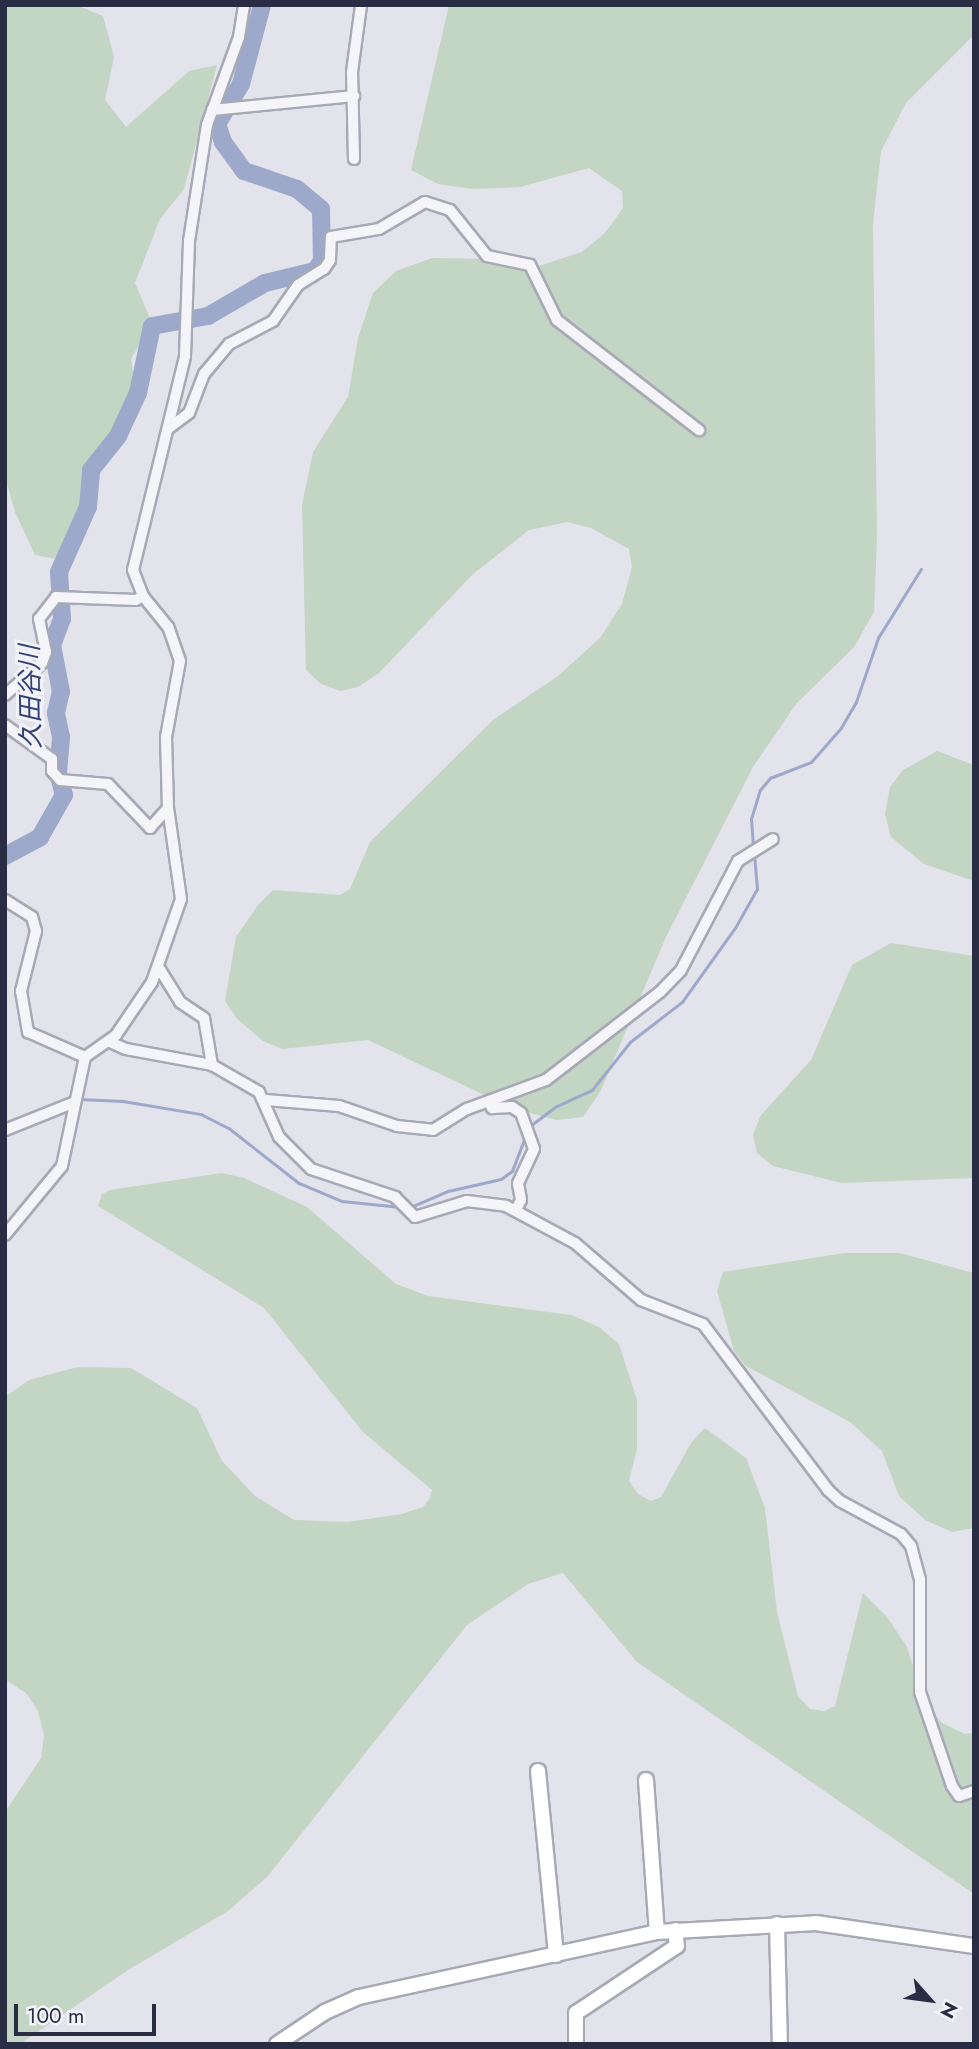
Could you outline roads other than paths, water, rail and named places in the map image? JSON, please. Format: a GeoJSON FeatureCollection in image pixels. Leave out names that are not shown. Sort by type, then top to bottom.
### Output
{"type":"FeatureCollection","features":[{"type":"Feature","properties":{"kind":"street"},"geometry":{"type":"LineString","coordinates":[[5,1235],[62,1166],[85,1057],[110,1041],[159,968],[181,899],[168,808],[168,719],[180,661],[168,627],[143,596],[133,570],[169,428],[188,323],[194,197],[239,37],[244,5]]}},
{"type":"Feature","properties":{"kind":"street"},"geometry":{"type":"LineString","coordinates":[[354,159],[353,41],[361,5]]}},
{"type":"Feature","properties":{"kind":"street"},"geometry":{"type":"LineString","coordinates":[[217,110],[354,96]]}},
{"type":"Feature","properties":{"kind":"street"},"geometry":{"type":"LineString","coordinates":[[169,428],[189,413],[204,374],[229,344],[273,321],[298,285],[324,269],[330,260],[331,237],[379,229],[425,202],[450,210],[487,256],[530,265],[557,320],[699,430]]}},
{"type":"Feature","properties":{"kind":"street"},"geometry":{"type":"LineString","coordinates":[[5,695],[42,663],[46,652],[39,619],[56,597],[136,600],[143,596]]}},
{"type":"Feature","properties":{"kind":"street"},"geometry":{"type":"LineString","coordinates":[[5,724],[52,759],[52,771],[60,780],[108,784],[150,828],[168,808]]}},
{"type":"Feature","properties":{"kind":"street"},"geometry":{"type":"LineString","coordinates":[[110,1041],[125,1049],[212,1065],[266,1100],[339,1106],[417,1131],[444,1126],[467,1109],[546,1080],[660,992],[681,970],[738,861],[773,839]]}},
{"type":"Feature","properties":{"kind":"street"},"geometry":{"type":"LineString","coordinates":[[5,900],[32,917],[36,932],[21,991],[28,1032],[85,1057]]}},
{"type":"Feature","properties":{"kind":"street"},"geometry":{"type":"LineString","coordinates":[[159,968],[180,1002],[204,1018],[212,1065]]}},
{"type":"Feature","properties":{"kind":"street"},"geometry":{"type":"LineString","coordinates":[[266,1100],[279,1137],[311,1169],[395,1197],[415,1217],[481,1199],[516,1210],[575,1243],[641,1300],[703,1324],[828,1490],[840,1502],[901,1534],[911,1546],[920,1579],[920,1692],[952,1786],[959,1796],[974,1791]]}},
{"type":"Feature","properties":{"kind":"street"},"geometry":{"type":"LineString","coordinates":[[5,1130],[75,1102]]}},
{"type":"Feature","properties":{"kind":"street"},"geometry":{"type":"LineString","coordinates":[[489,1102],[492,1108],[512,1107],[521,1113],[534,1149],[518,1184],[521,1200],[516,1210]]}},
{"type":"Feature","properties":{"kind":"street"},"geometry":{"type":"LineString","coordinates":[[538,1771],[556,1955]]}},
{"type":"Feature","properties":{"kind":"street"},"geometry":{"type":"LineString","coordinates":[[646,1780],[656,1932]]}},
{"type":"Feature","properties":{"kind":"street"},"geometry":{"type":"LineString","coordinates":[[276,2044],[359,1997],[656,1932],[777,1924],[847,1926],[974,1946]]}},
{"type":"Feature","properties":{"kind":"street"},"geometry":{"type":"LineString","coordinates":[[777,1924],[780,2044]]}},
{"type":"Feature","properties":{"kind":"street"},"geometry":{"type":"LineString","coordinates":[[576,2044],[576,2013],[677,1946],[675,1930]]}},
{"type":"Feature","properties":{"kind":"waterway","name":"久田谷川"},"geometry":{"type":"LineString","coordinates":[[5,856],[40,837],[64,795],[58,772],[61,737],[56,713],[61,692],[52,645],[62,619],[59,572],[88,507],[91,470],[118,436],[138,393],[152,326],[208,316],[265,283],[315,271],[322,261],[321,209],[297,189],[244,171],[223,142],[217,124],[241,84],[262,5]]}},
{"type":"Feature","properties":{"kind":"waterway"},"geometry":{"type":"LineString","coordinates":[[753,847],[751,819],[760,790],[770,778],[811,762],[841,728],[856,702],[878,638],[921,569]]}},
{"type":"Feature","properties":{"kind":"waterway"},"geometry":{"type":"LineString","coordinates":[[530,1126],[555,1107],[592,1090],[630,1042],[682,1002],[735,928],[757,889],[754,853]]}},
{"type":"Feature","properties":{"kind":"waterway"},"geometry":{"type":"LineString","coordinates":[[79,1099],[123,1101],[201,1114],[229,1128],[299,1183],[342,1201],[401,1207]]}},
{"type":"Feature","properties":{"kind":"waterway"},"geometry":{"type":"LineString","coordinates":[[33,1114],[69,1100]]}},
{"type":"Feature","properties":{"kind":"waterway"},"geometry":{"type":"LineString","coordinates":[[411,1207],[448,1191],[501,1179],[512,1171],[526,1135]]}}]}
